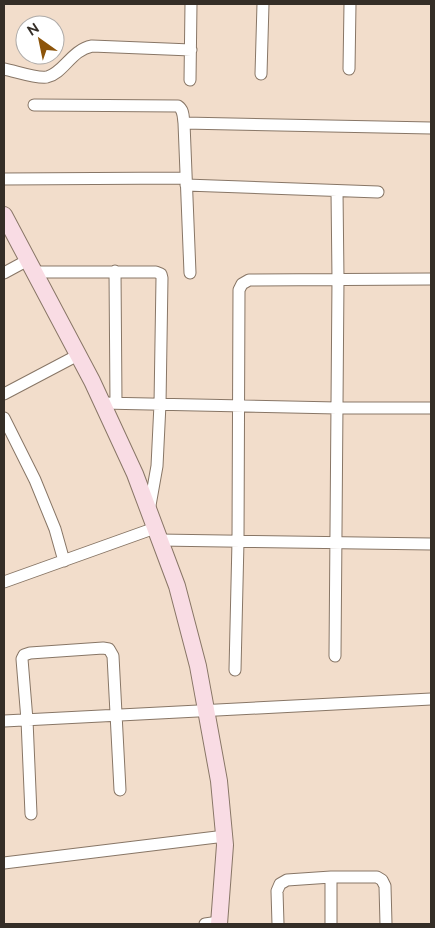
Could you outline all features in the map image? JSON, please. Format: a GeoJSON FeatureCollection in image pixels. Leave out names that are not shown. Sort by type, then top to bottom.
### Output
{"type":"FeatureCollection","features":[{"type":"Feature","properties":{"kind":"street"},"geometry":{"type":"LineString","coordinates":[[190,80],[191,4]]}},
{"type":"Feature","properties":{"kind":"street"},"geometry":{"type":"LineString","coordinates":[[261,74],[263,4]]}},
{"type":"Feature","properties":{"kind":"street"},"geometry":{"type":"LineString","coordinates":[[349,69],[350,4]]}},
{"type":"Feature","properties":{"kind":"street"},"geometry":{"type":"LineString","coordinates":[[4,69],[46,77],[60,69],[82,49],[92,46],[191,50]]}},
{"type":"Feature","properties":{"kind":"street"},"geometry":{"type":"LineString","coordinates":[[34,106],[178,106],[183,112],[184,123],[190,273]]}},
{"type":"Feature","properties":{"kind":"street"},"geometry":{"type":"LineString","coordinates":[[184,123],[431,128]]}},
{"type":"Feature","properties":{"kind":"street"},"geometry":{"type":"LineString","coordinates":[[4,179],[186,182],[378,192]]}},
{"type":"Feature","properties":{"kind":"street"},"geometry":{"type":"LineString","coordinates":[[335,656],[337,191]]}},
{"type":"Feature","properties":{"kind":"street"},"geometry":{"type":"LineString","coordinates":[[4,215],[78,355],[109,403],[177,586],[198,666],[219,781],[225,845],[214,924]]}},
{"type":"Feature","properties":{"kind":"street"},"geometry":{"type":"LineString","coordinates":[[4,273],[31,266],[156,272],[161,274],[160,404],[157,466],[149,511]]}},
{"type":"Feature","properties":{"kind":"street"},"geometry":{"type":"LineString","coordinates":[[109,403],[115,271]]}},
{"type":"Feature","properties":{"kind":"street"},"geometry":{"type":"LineString","coordinates":[[236,670],[239,290],[242,284],[249,280],[431,279]]}},
{"type":"Feature","properties":{"kind":"street"},"geometry":{"type":"LineString","coordinates":[[4,394],[78,355]]}},
{"type":"Feature","properties":{"kind":"street"},"geometry":{"type":"LineString","coordinates":[[109,403],[431,408]]}},
{"type":"Feature","properties":{"kind":"street"},"geometry":{"type":"LineString","coordinates":[[4,418],[35,480],[55,529],[64,561]]}},
{"type":"Feature","properties":{"kind":"street"},"geometry":{"type":"LineString","coordinates":[[4,582],[64,561],[157,534],[238,541],[431,544]]}},
{"type":"Feature","properties":{"kind":"street"},"geometry":{"type":"LineString","coordinates":[[31,814],[22,659],[24,655],[30,653],[109,649],[113,656],[120,790]]}},
{"type":"Feature","properties":{"kind":"street"},"geometry":{"type":"LineString","coordinates":[[4,721],[431,699]]}},
{"type":"Feature","properties":{"kind":"street"},"geometry":{"type":"LineString","coordinates":[[4,864],[225,836]]}},
{"type":"Feature","properties":{"kind":"street"},"geometry":{"type":"LineString","coordinates":[[278,924],[277,891],[280,884],[287,880],[377,877],[382,880],[385,886],[386,924]]}},
{"type":"Feature","properties":{"kind":"street"},"geometry":{"type":"LineString","coordinates":[[331,924],[332,878]]}}]}
